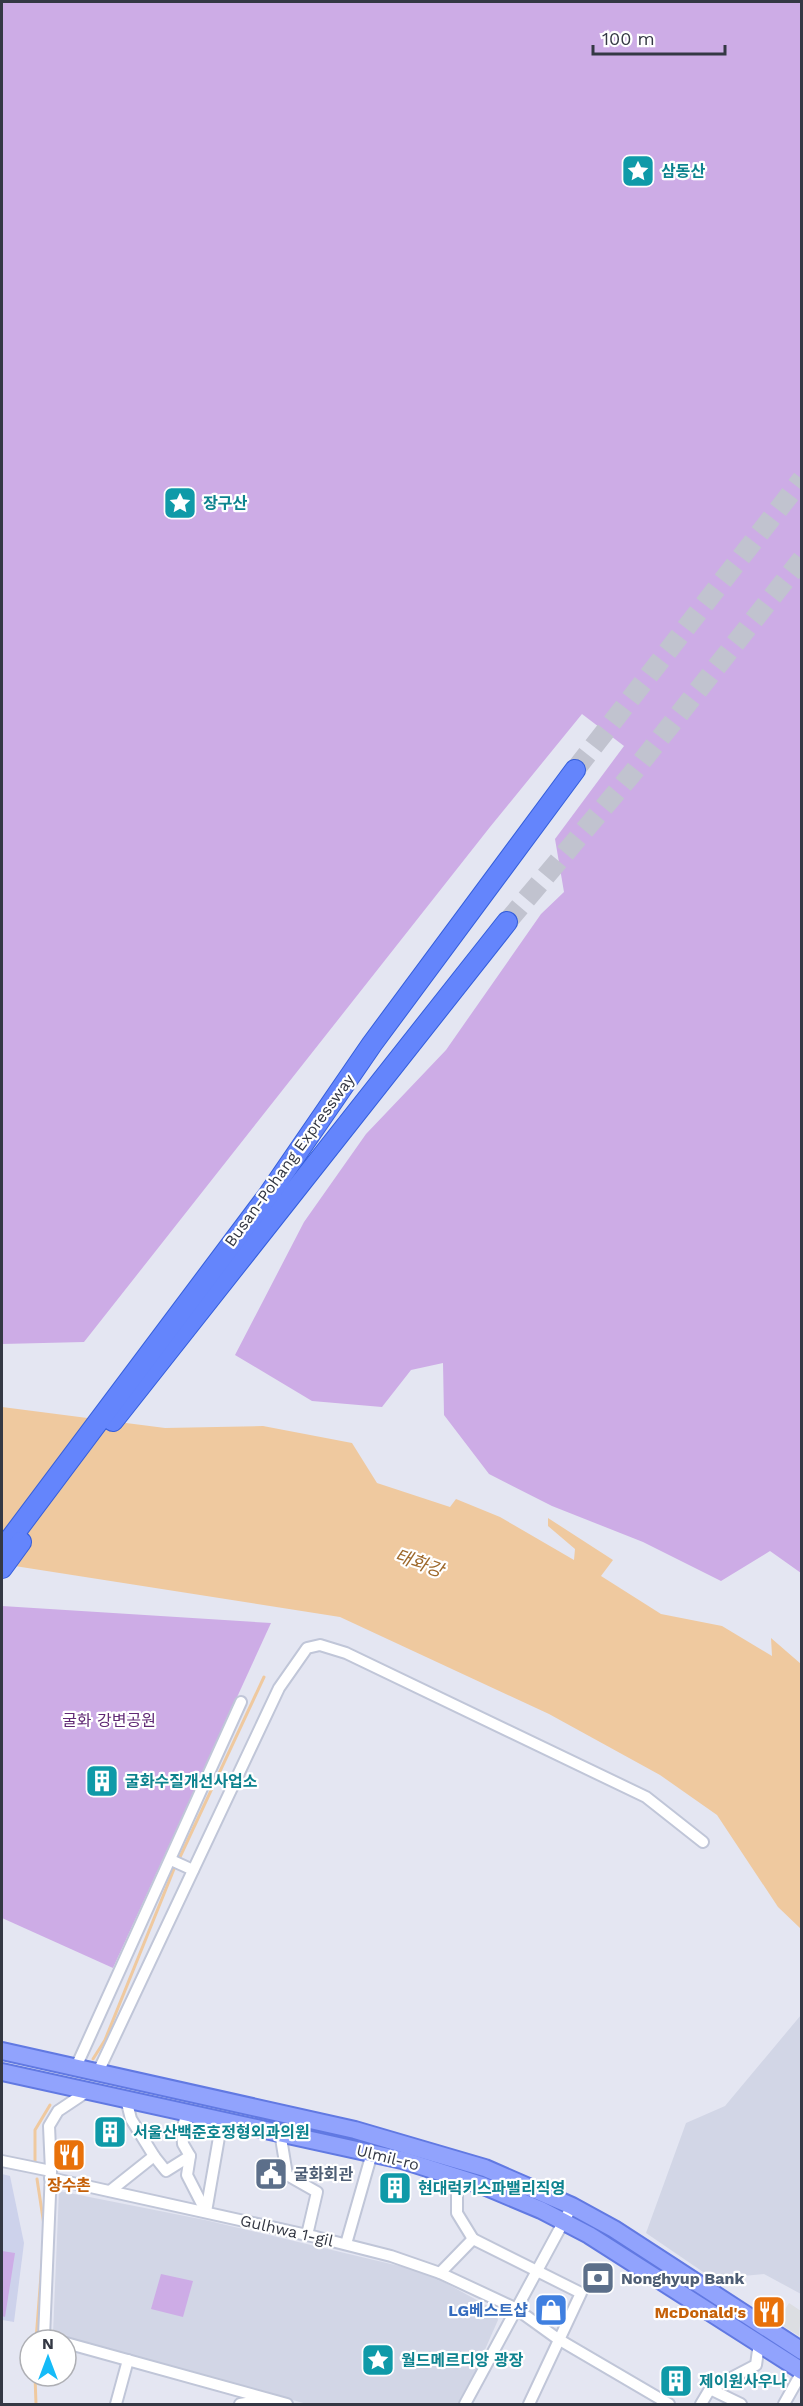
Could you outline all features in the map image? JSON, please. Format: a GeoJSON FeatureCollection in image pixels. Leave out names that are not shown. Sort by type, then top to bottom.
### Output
{"type":"FeatureCollection","features":[{"type":"Feature","properties":{"kind":"highway","name":"Busan-Pohang Expressway"},"geometry":{"type":"LineString","coordinates":[[2,1568],[204,1292],[372,1044],[575,770]]}},
{"type":"Feature","properties":{"kind":"highway","name":"Busan-Pohang Expressway"},"geometry":{"type":"LineString","coordinates":[[2,1550],[204,1292],[507,922]]}},
{"type":"Feature","properties":{"kind":"main road","name":"Ulmil-ro"},"geometry":{"type":"LineString","coordinates":[[2,2051],[260,2108],[436,2152],[485,2168],[572,2206],[642,2247],[801,2351]]}},
{"type":"Feature","properties":{"kind":"main road","name":"Ulmil-ro"},"geometry":{"type":"LineString","coordinates":[[2,2072],[372,2153],[457,2176],[563,2221],[619,2253],[801,2371]]}},
{"type":"Feature","properties":{"kind":"street"},"geometry":{"type":"LineString","coordinates":[[98,2072],[279,1688],[307,1648],[320,1645],[346,1653],[400,1677],[645,1797],[703,1842]]}},
{"type":"Feature","properties":{"kind":"street"},"geometry":{"type":"LineString","coordinates":[[76,2067],[241,1702]]}},
{"type":"Feature","properties":{"kind":"street"},"geometry":{"type":"LineString","coordinates":[[171,1860],[193,1870]]}},
{"type":"Feature","properties":{"kind":"street"},"geometry":{"type":"LineString","coordinates":[[44,2328],[50,2175],[49,2126],[58,2111],[88,2091]]}},
{"type":"Feature","properties":{"kind":"street"},"geometry":{"type":"LineString","coordinates":[[126,2099],[131,2119],[166,2171],[190,2156]]}},
{"type":"Feature","properties":{"kind":"street"},"geometry":{"type":"LineString","coordinates":[[187,2112],[182,2130],[183,2144],[190,2156],[187,2175],[206,2212]]}},
{"type":"Feature","properties":{"kind":"street"},"geometry":{"type":"LineString","coordinates":[[206,2212],[222,2120]]}},
{"type":"Feature","properties":{"kind":"street"},"geometry":{"type":"LineString","coordinates":[[280,2132],[287,2175],[317,2192],[307,2235]]}},
{"type":"Feature","properties":{"kind":"street"},"geometry":{"type":"LineString","coordinates":[[346,2244],[372,2153]]}},
{"type":"Feature","properties":{"kind":"street"},"geometry":{"type":"LineString","coordinates":[[110,2191],[154,2156]]}},
{"type":"Feature","properties":{"kind":"street","name":"Gulhwa 1-gil"},"geometry":{"type":"LineString","coordinates":[[2,2161],[110,2191],[346,2244],[440,2273],[515,2308],[558,2339],[669,2404]]}},
{"type":"Feature","properties":{"kind":"street"},"geometry":{"type":"LineString","coordinates":[[457,2176],[457,2213],[473,2239],[581,2293],[529,2404]]}},
{"type":"Feature","properties":{"kind":"street"},"geometry":{"type":"LineString","coordinates":[[465,2404],[572,2206]]}},
{"type":"Feature","properties":{"kind":"street"},"geometry":{"type":"LineString","coordinates":[[440,2273],[473,2239]]}},
{"type":"Feature","properties":{"kind":"street"},"geometry":{"type":"LineString","coordinates":[[701,2404],[710,2389],[756,2365],[759,2343]]}},
{"type":"Feature","properties":{"kind":"street"},"geometry":{"type":"LineString","coordinates":[[78,2346],[287,2404]]}},
{"type":"Feature","properties":{"kind":"street"},"geometry":{"type":"LineString","coordinates":[[116,2404],[128,2360]]}},
{"type":"Feature","properties":{"kind":"street"},"geometry":{"type":"LineString","coordinates":[[784,2404],[801,2371]]}},
{"type":"Feature","properties":{"kind":"street"},"geometry":{"type":"LineString","coordinates":[[710,2389],[741,2404]]}},
{"type":"Feature","properties":{"kind":"street"},"geometry":{"type":"LineString","coordinates":[[240,2404],[269,2399]]}},
{"type":"Feature","properties":{"kind":"shaded area"},"geometry":{"type":"Polygon","coordinates":[[[801,2015],[801,2294],[764,2274],[722,2278],[706,2274],[646,2233],[686,2123],[725,2106],[801,2015]]]}},
{"type":"Feature","properties":{"kind":"shaded area"},"geometry":{"type":"Polygon","coordinates":[[[2,2174],[10,2176],[24,2243],[14,2322],[2,2320],[2,2174]]]}},
{"type":"Feature","properties":{"kind":"shaded area"},"geometry":{"type":"Polygon","coordinates":[[[59,2191],[205,2220],[412,2269],[431,2275],[495,2310],[498,2320],[461,2404],[307,2404],[78,2341],[78,2328],[53,2328],[59,2191]]]}},
{"type":"Feature","properties":{"kind":"shaded area"},"geometry":{"type":"Polygon","coordinates":[[[789,2303],[801,2311],[799,2336],[777,2322],[789,2303]]]}},
{"type":"Feature","properties":{"kind":"green space"},"geometry":{"type":"Polygon","coordinates":[[[2,2],[801,2],[801,1573],[770,1551],[721,1581],[643,1542],[552,1506],[489,1474],[444,1415],[443,1363],[411,1370],[382,1407],[312,1401],[235,1355],[304,1222],[366,1134],[446,1050],[541,914],[564,892],[555,839],[624,746],[582,714],[490,827],[84,1342],[2,1344],[2,2]]]}},
{"type":"Feature","properties":{"kind":"green space","name":"굴화 강변공원"},"geometry":{"type":"Polygon","coordinates":[[[2,1606],[271,1623],[113,1968],[2,1918],[2,1606]]]}},
{"type":"Feature","properties":{"kind":"green space"},"geometry":{"type":"Polygon","coordinates":[[[2,2251],[15,2253],[5,2317],[2,2316],[2,2251]]]}},
{"type":"Feature","properties":{"kind":"green space"},"geometry":{"type":"Polygon","coordinates":[[[161,2274],[193,2281],[183,2317],[151,2309],[161,2274]]]}},
{"type":"Feature","properties":{"kind":"water","name":"태화강"},"geometry":{"type":"Polygon","coordinates":[[[2,1407],[165,1428],[263,1426],[352,1443],[377,1483],[450,1507],[456,1499],[500,1517],[574,1560],[575,1549],[548,1526],[548,1518],[613,1560],[601,1576],[661,1614],[722,1626],[772,1656],[771,1638],[801,1664],[801,1929],[778,1907],[717,1815],[660,1775],[549,1714],[340,1617],[2,1564],[2,1407]]]}},
{"type":"Feature","properties":{"kind":"water"},"geometry":{"type":"Polygon","coordinates":[[[372,2348],[393,2353],[387,2372],[366,2368],[372,2348]]]}},
{"type":"Feature","properties":{"kind":"waterway"},"geometry":{"type":"LineString","coordinates":[[180,1857],[264,1677]]}},
{"type":"Feature","properties":{"kind":"waterway"},"geometry":{"type":"LineString","coordinates":[[93,2059],[105,2040],[174,1869]]}},
{"type":"Feature","properties":{"kind":"waterway"},"geometry":{"type":"LineString","coordinates":[[35,2166],[35,2130],[50,2105]]}},
{"type":"Feature","properties":{"kind":"waterway"},"geometry":{"type":"LineString","coordinates":[[37,2179],[44,2225]]}},
{"type":"Feature","properties":{"kind":"waterway"},"geometry":{"type":"LineString","coordinates":[[37,2328],[43,2249]]}},
{"type":"Feature","properties":{"kind":"waterway"},"geometry":{"type":"LineString","coordinates":[[35,2388],[36,2404]]}},
{"type":"Feature","properties":{"kind":"tunnel"},"geometry":{"type":"LineString","coordinates":[[575,770],[802,479]]}},
{"type":"Feature","properties":{"kind":"tunnel"},"geometry":{"type":"LineString","coordinates":[[507,922],[631,775],[802,559]]}},
{"type":"Feature","properties":{"kind":"place","name":"삼동산"},"geometry":{"type":"Point","coordinates":[638,171]}},
{"type":"Feature","properties":{"kind":"place","name":"장구산"},"geometry":{"type":"Point","coordinates":[180,503]}},
{"type":"Feature","properties":{"kind":"place","name":"굴화수질개선사업소"},"geometry":{"type":"Point","coordinates":[102,1781]}},
{"type":"Feature","properties":{"kind":"place","name":"서울산백준호정형외과의원"},"geometry":{"type":"Point","coordinates":[110,2132]}},
{"type":"Feature","properties":{"kind":"place","name":"장수촌"},"geometry":{"type":"Point","coordinates":[69,2155]}},
{"type":"Feature","properties":{"kind":"place","name":"굴화회관"},"geometry":{"type":"Point","coordinates":[271,2174]}},
{"type":"Feature","properties":{"kind":"place","name":"현대럭키스파밸리직영"},"geometry":{"type":"Point","coordinates":[395,2188]}},
{"type":"Feature","properties":{"kind":"place","name":"Nonghyup Bank"},"geometry":{"type":"Point","coordinates":[598,2278]}},
{"type":"Feature","properties":{"kind":"place","name":"LG베스트샵"},"geometry":{"type":"Point","coordinates":[551,2310]}},
{"type":"Feature","properties":{"kind":"place","name":"McDonald's"},"geometry":{"type":"Point","coordinates":[769,2312]}},
{"type":"Feature","properties":{"kind":"place","name":"월드메르디앙 광장"},"geometry":{"type":"Point","coordinates":[378,2360]}},
{"type":"Feature","properties":{"kind":"place","name":"제이원사우나"},"geometry":{"type":"Point","coordinates":[676,2381]}}]}
